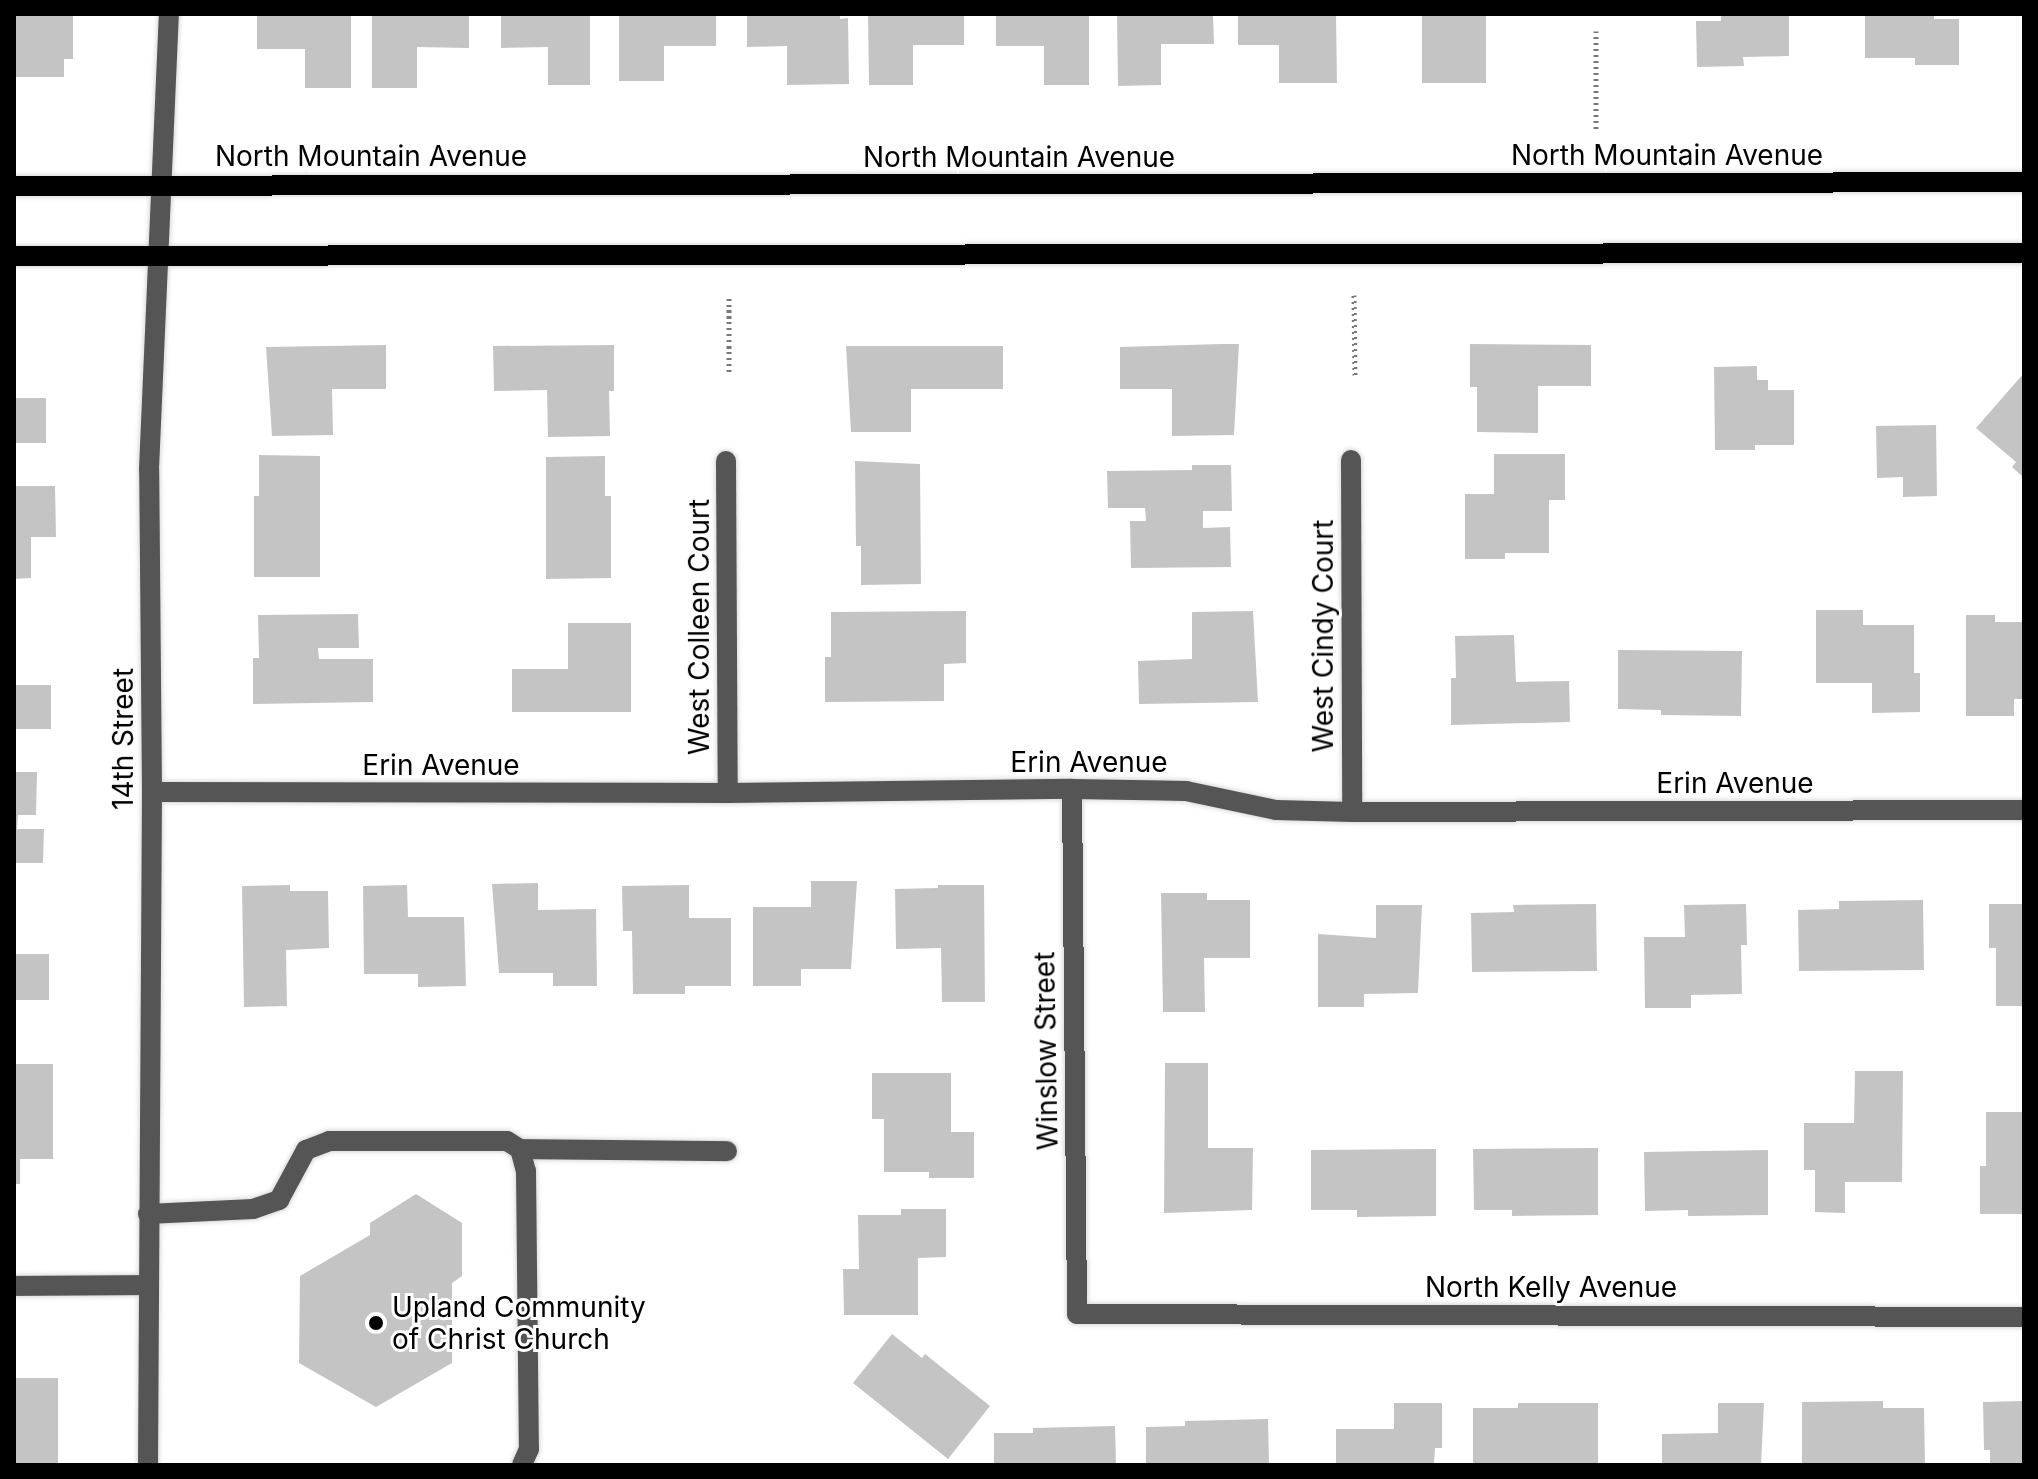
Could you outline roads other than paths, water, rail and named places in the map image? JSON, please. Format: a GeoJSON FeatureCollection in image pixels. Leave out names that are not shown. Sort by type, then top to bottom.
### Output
{"type":"FeatureCollection","features":[{"type":"Feature","properties":{"kind":"main road","name":"North Mountain Avenue"},"geometry":{"type":"LineString","coordinates":[[14,186],[2024,182]]}},
{"type":"Feature","properties":{"kind":"main road"},"geometry":{"type":"LineString","coordinates":[[14,256],[2024,253]]}},
{"type":"Feature","properties":{"kind":"street","name":"14th Street"},"geometry":{"type":"LineString","coordinates":[[148,1465],[152,792],[149,469],[169,14]]}},
{"type":"Feature","properties":{"kind":"street","name":"West Cindy Court"},"geometry":{"type":"LineString","coordinates":[[1351,460],[1352,812]]}},
{"type":"Feature","properties":{"kind":"street","name":"West Colleen Court"},"geometry":{"type":"LineString","coordinates":[[726,461],[728,793]]}},
{"type":"Feature","properties":{"kind":"street","name":"Erin Avenue"},"geometry":{"type":"LineString","coordinates":[[152,792],[728,793],[1072,789],[1186,791],[1276,810],[1352,812],[2024,810]]}},
{"type":"Feature","properties":{"kind":"street","name":"Winslow Street"},"geometry":{"type":"LineString","coordinates":[[1072,789],[1077,1314]]}},
{"type":"Feature","properties":{"kind":"street"},"geometry":{"type":"LineString","coordinates":[[148,1214],[253,1209],[279,1200],[306,1150],[329,1141],[507,1141],[520,1149],[727,1151]]}},
{"type":"Feature","properties":{"kind":"street"},"geometry":{"type":"LineString","coordinates":[[520,1149],[526,1171],[529,1449],[522,1465]]}},
{"type":"Feature","properties":{"kind":"street"},"geometry":{"type":"LineString","coordinates":[[14,1286],[148,1285]]}},
{"type":"Feature","properties":{"kind":"street","name":"North Kelly Avenue"},"geometry":{"type":"LineString","coordinates":[[1077,1314],[2024,1317]]}},
{"type":"Feature","properties":{"kind":"place","name":"Upland Community of Christ Church"},"geometry":{"type":"Point","coordinates":[376,1323]}}]}
